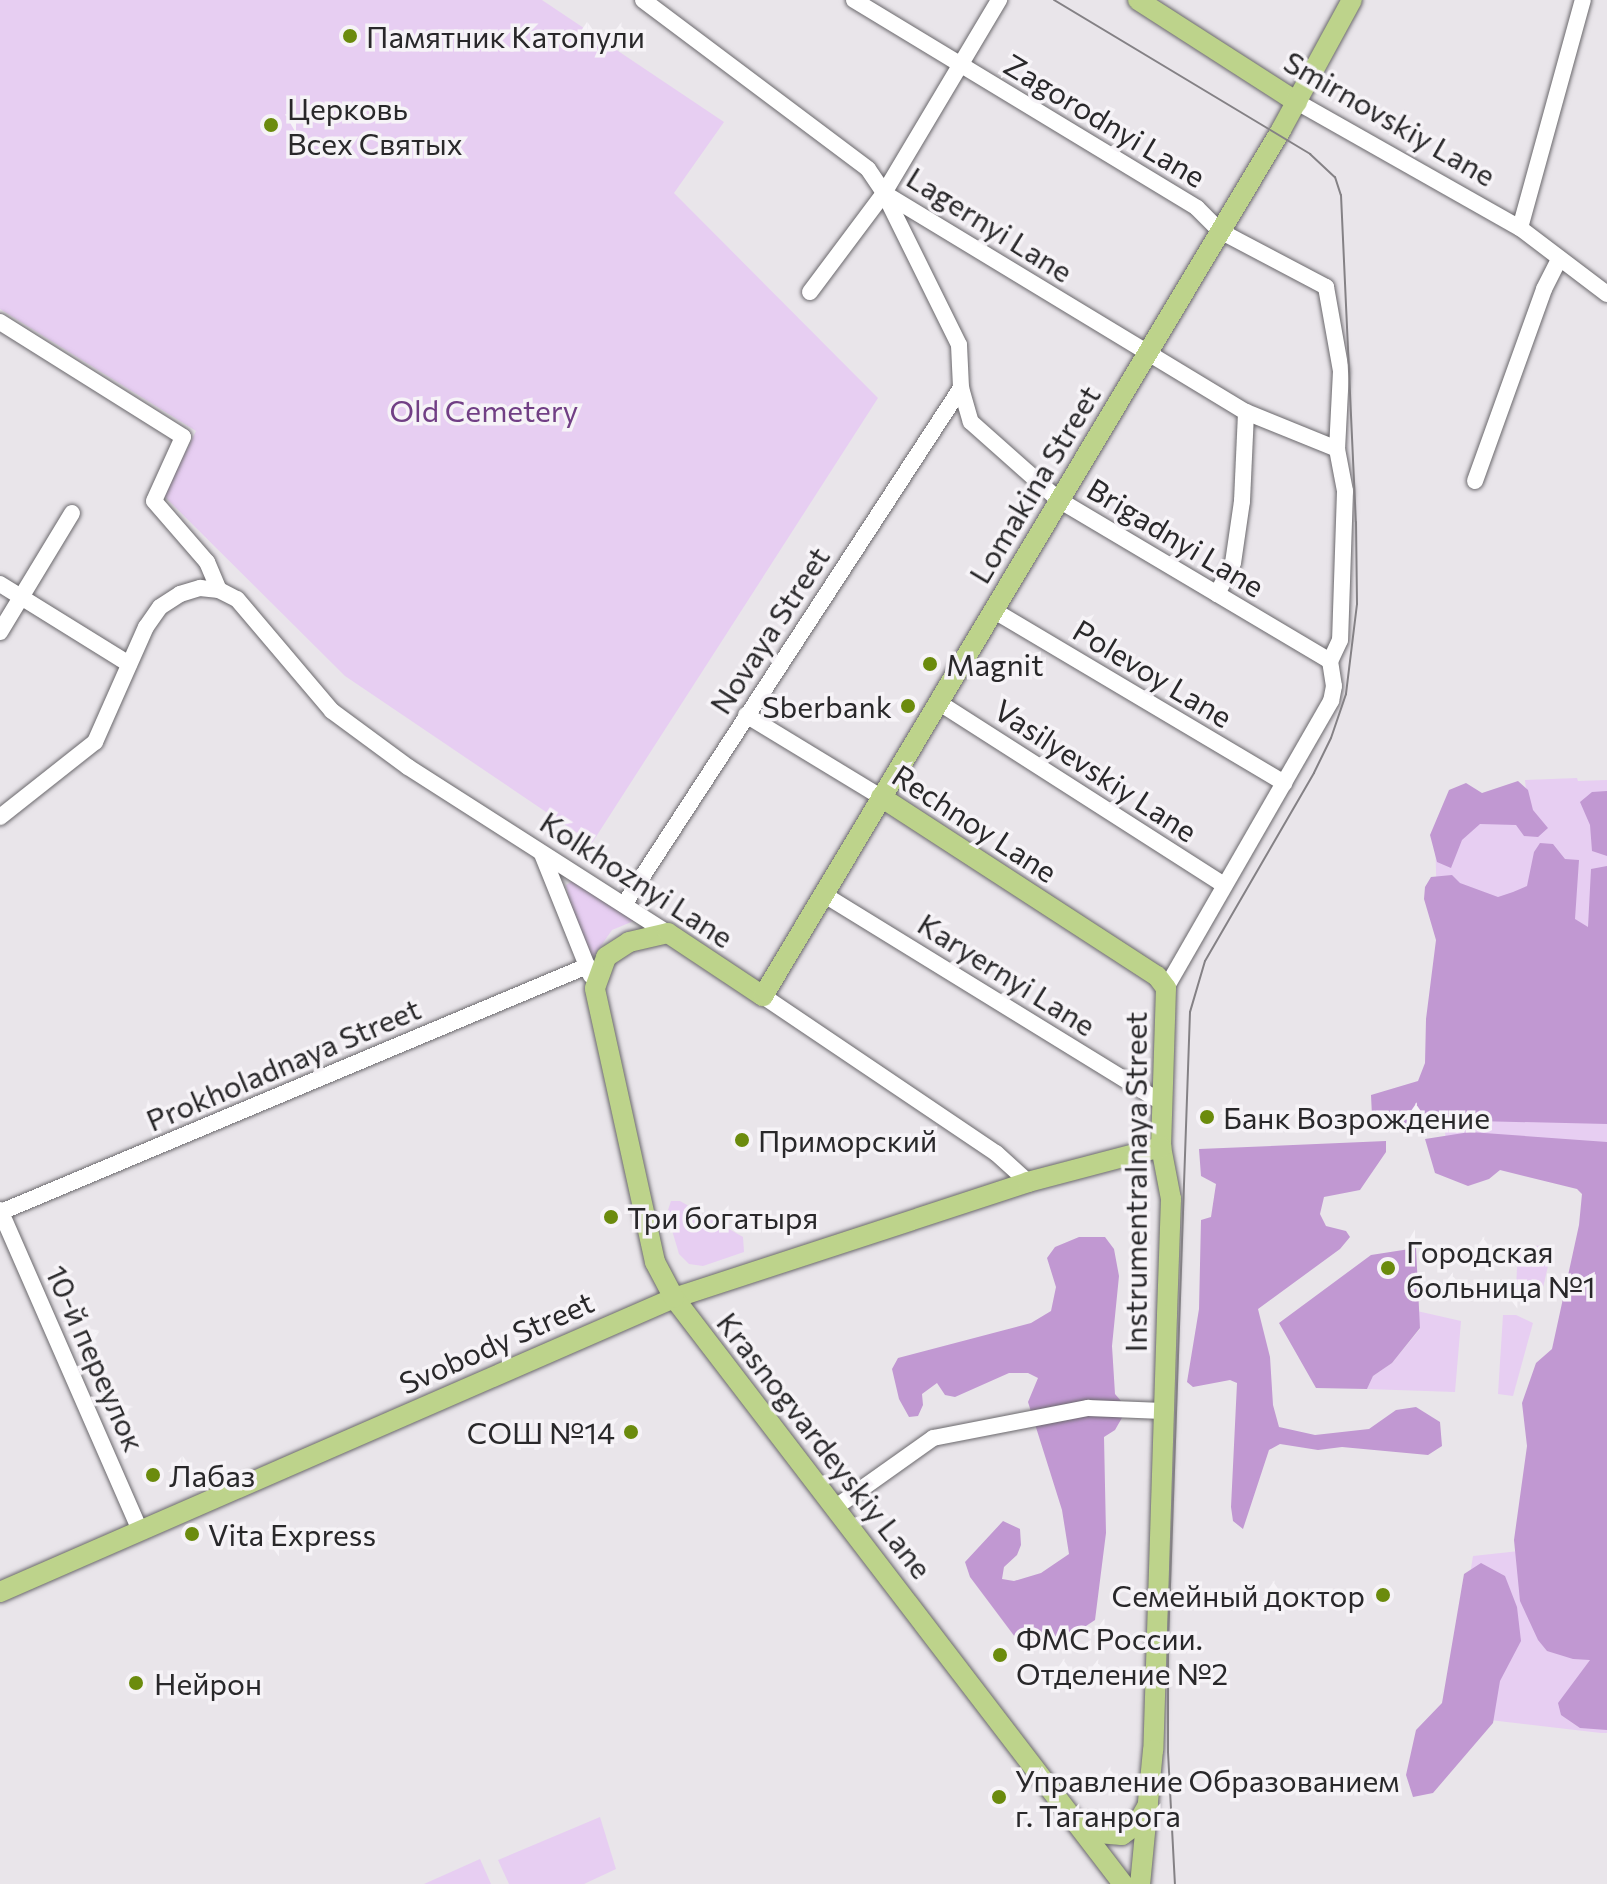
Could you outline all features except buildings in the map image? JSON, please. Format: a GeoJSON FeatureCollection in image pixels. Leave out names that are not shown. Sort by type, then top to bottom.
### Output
{"type":"FeatureCollection","features":[{"type":"Feature","properties":{"kind":"main road","name":"Smirnovskiy Lane"},"geometry":{"type":"LineString","coordinates":[[1138,0],[1297,102]]}},
{"type":"Feature","properties":{"kind":"main road","name":"Lomakina Street"},"geometry":{"type":"LineString","coordinates":[[763,996],[1297,102],[1352,0]]}},
{"type":"Feature","properties":{"kind":"main road","name":"Rechnoy Lane"},"geometry":{"type":"LineString","coordinates":[[881,797],[1157,976],[1166,988]]}},
{"type":"Feature","properties":{"kind":"main road","name":"Kolkhoznyi Lane"},"geometry":{"type":"LineString","coordinates":[[668,933],[763,996]]}},
{"type":"Feature","properties":{"kind":"main road"},"geometry":{"type":"LineString","coordinates":[[595,988],[606,957],[629,942],[668,933]]}},
{"type":"Feature","properties":{"kind":"main road","name":"Krasnogvardeyskiy Lane"},"geometry":{"type":"LineString","coordinates":[[595,988],[655,1262],[674,1298],[1123,1884]]}},
{"type":"Feature","properties":{"kind":"main road","name":"Instrumentralnaya Street"},"geometry":{"type":"LineString","coordinates":[[1140,1884],[1148,1805],[1171,1199],[1161,1147],[1166,988]]}},
{"type":"Feature","properties":{"kind":"main road","name":"Svobody Street"},"geometry":{"type":"LineString","coordinates":[[0,1592],[674,1298],[1028,1182],[1161,1147]]}},
{"type":"Feature","properties":{"kind":"main road"},"geometry":{"type":"LineString","coordinates":[[1076,1823],[1098,1833],[1122,1835],[1137,1824],[1148,1805]]}},
{"type":"Feature","properties":{"kind":"street","name":"Lagernyi Lane"},"geometry":{"type":"LineString","coordinates":[[643,0],[868,169],[884,193],[1246,412],[1337,449]]}},
{"type":"Feature","properties":{"kind":"street","name":"Zagorodnyi Lane"},"geometry":{"type":"LineString","coordinates":[[854,0],[1197,208],[1220,231],[1326,287]]}},
{"type":"Feature","properties":{"kind":"street"},"geometry":{"type":"LineString","coordinates":[[810,292],[884,193],[999,0]]}},
{"type":"Feature","properties":{"kind":"street"},"geometry":{"type":"LineString","coordinates":[[1520,228],[1583,0]]}},
{"type":"Feature","properties":{"kind":"street","name":"Smirnovskiy Lane"},"geometry":{"type":"LineString","coordinates":[[1297,102],[1520,228],[1607,294]]}},
{"type":"Feature","properties":{"kind":"street","name":"Brigadnyi Lane"},"geometry":{"type":"LineString","coordinates":[[884,193],[959,345],[961,388],[971,422],[1059,500],[1330,661]]}},
{"type":"Feature","properties":{"kind":"street"},"geometry":{"type":"LineString","coordinates":[[1475,481],[1544,289],[1559,259]]}},
{"type":"Feature","properties":{"kind":"street","name":"Instrumentralnaya Street"},"geometry":{"type":"LineString","coordinates":[[1166,988],[1331,701],[1334,686],[1330,661],[1340,640],[1345,491],[1337,449],[1341,371],[1326,287]]}},
{"type":"Feature","properties":{"kind":"street"},"geometry":{"type":"LineString","coordinates":[[0,817],[95,742],[129,664],[160,607],[180,594],[200,588],[219,590],[207,562],[154,501],[183,437],[3,330]]}},
{"type":"Feature","properties":{"kind":"street","name":"Novaya Street"},"geometry":{"type":"LineString","coordinates":[[625,903],[961,388]]}},
{"type":"Feature","properties":{"kind":"street"},"geometry":{"type":"LineString","coordinates":[[1217,594],[1233,563],[1242,501],[1246,412]]}},
{"type":"Feature","properties":{"kind":"street"},"geometry":{"type":"LineString","coordinates":[[0,632],[72,513]]}},
{"type":"Feature","properties":{"kind":"street"},"geometry":{"type":"LineString","coordinates":[[0,584],[129,664]]}},
{"type":"Feature","properties":{"kind":"street","name":"Kolkhoznyi Lane"},"geometry":{"type":"LineString","coordinates":[[219,590],[237,599],[332,711],[408,767],[668,933]]}},
{"type":"Feature","properties":{"kind":"street","name":"Polevoy Lane"},"geometry":{"type":"LineString","coordinates":[[993,610],[1284,783]]}},
{"type":"Feature","properties":{"kind":"street","name":"Vasilyevskiy Lane"},"geometry":{"type":"LineString","coordinates":[[938,702],[1224,885]]}},
{"type":"Feature","properties":{"kind":"street","name":"Rechnoy Lane"},"geometry":{"type":"LineString","coordinates":[[746,715],[881,797]]}},
{"type":"Feature","properties":{"kind":"street","name":"Krasnogvardeyskiy Lane"},"geometry":{"type":"LineString","coordinates":[[542,854],[595,988]]}},
{"type":"Feature","properties":{"kind":"street","name":"Karyernyi Lane"},"geometry":{"type":"LineString","coordinates":[[823,894],[1161,1102]]}},
{"type":"Feature","properties":{"kind":"street","name":"Prokholadnaya Street"},"geometry":{"type":"LineString","coordinates":[[1,1211],[587,966]]}},
{"type":"Feature","properties":{"kind":"street","name":"Kolkhoznyi Lane"},"geometry":{"type":"LineString","coordinates":[[763,996],[996,1153],[1028,1182]]}},
{"type":"Feature","properties":{"kind":"street","name":"10-й переулок"},"geometry":{"type":"LineString","coordinates":[[1,1211],[140,1530]]}},
{"type":"Feature","properties":{"kind":"street"},"geometry":{"type":"LineString","coordinates":[[836,1507],[933,1438],[1088,1408],[1163,1411]]}},
{"type":"Feature","properties":{"kind":"green space","name":"Old Cemetery"},"geometry":{"type":"Polygon","coordinates":[[[0,0],[542,0],[724,122],[674,193],[878,398],[592,843],[345,676],[164,496],[196,431],[0,309],[0,0]]]}},
{"type":"Feature","properties":{"kind":"green space"},"geometry":{"type":"Polygon","coordinates":[[[1577,778],[1578,781],[1607,780],[1607,1733],[1447,1715],[1473,1556],[1528,1550],[1587,1223],[1587,1168],[1449,1170],[1442,1103],[1435,832],[1526,790],[1525,780],[1577,778]]]}},
{"type":"Feature","properties":{"kind":"green space"},"geometry":{"type":"Polygon","coordinates":[[[576,879],[636,920],[612,930],[594,956],[589,955],[569,898],[566,885],[576,879]]]}},
{"type":"Feature","properties":{"kind":"green space"},"geometry":{"type":"Polygon","coordinates":[[[671,1201],[680,1201],[743,1237],[744,1252],[703,1266],[689,1264],[679,1254],[667,1213],[671,1201]]]}},
{"type":"Feature","properties":{"kind":"green space"},"geometry":{"type":"Polygon","coordinates":[[[1518,1245],[1542,1246],[1551,1253],[1542,1292],[1516,1290],[1518,1245]]]}},
{"type":"Feature","properties":{"kind":"green space"},"geometry":{"type":"Polygon","coordinates":[[[1417,1311],[1461,1321],[1455,1392],[1367,1389],[1373,1376],[1392,1363],[1420,1329],[1417,1311]]]}},
{"type":"Feature","properties":{"kind":"green space"},"geometry":{"type":"Polygon","coordinates":[[[1503,1315],[1516,1315],[1533,1323],[1513,1396],[1498,1394],[1503,1315]]]}},
{"type":"Feature","properties":{"kind":"green space"},"geometry":{"type":"Polygon","coordinates":[[[600,1817],[616,1869],[584,1884],[509,1884],[498,1860],[600,1817]]]}},
{"type":"Feature","properties":{"kind":"green space"},"geometry":{"type":"Polygon","coordinates":[[[480,1859],[491,1884],[424,1884],[480,1859]]]}},
{"type":"Feature","properties":{"kind":"shaded area"},"geometry":{"type":"Polygon","coordinates":[[[1518,781],[1528,790],[1533,810],[1548,828],[1538,837],[1524,836],[1516,825],[1480,824],[1462,840],[1451,868],[1437,862],[1430,835],[1449,790],[1466,783],[1482,793],[1518,781]]]}},
{"type":"Feature","properties":{"kind":"shaded area"},"geometry":{"type":"Polygon","coordinates":[[[1607,791],[1607,856],[1592,851],[1590,825],[1580,802],[1592,792],[1607,791]]]}},
{"type":"Feature","properties":{"kind":"shaded area"},"geometry":{"type":"Polygon","coordinates":[[[1540,843],[1553,844],[1565,859],[1579,860],[1575,919],[1588,927],[1591,869],[1607,866],[1607,1124],[1476,1121],[1387,1126],[1372,1116],[1371,1095],[1418,1081],[1425,1063],[1426,1019],[1436,940],[1424,899],[1425,887],[1431,877],[1452,875],[1460,883],[1498,897],[1513,892],[1527,886],[1534,852],[1540,843]]]}},
{"type":"Feature","properties":{"kind":"shaded area"},"geometry":{"type":"Polygon","coordinates":[[[1470,1132],[1607,1142],[1607,1730],[1580,1728],[1561,1715],[1558,1703],[1590,1660],[1573,1659],[1547,1651],[1538,1640],[1520,1601],[1514,1540],[1527,1446],[1522,1403],[1536,1363],[1552,1349],[1579,1225],[1582,1194],[1577,1189],[1500,1170],[1489,1179],[1468,1186],[1435,1173],[1425,1139],[1470,1132]]]}},
{"type":"Feature","properties":{"kind":"shaded area"},"geometry":{"type":"Polygon","coordinates":[[[1386,1141],[1386,1152],[1360,1190],[1324,1197],[1320,1214],[1326,1226],[1346,1231],[1350,1237],[1340,1249],[1258,1309],[1270,1357],[1273,1405],[1279,1427],[1315,1435],[1369,1429],[1396,1410],[1416,1407],[1440,1422],[1442,1446],[1428,1455],[1342,1447],[1318,1450],[1280,1444],[1269,1450],[1243,1529],[1233,1521],[1231,1507],[1237,1383],[1230,1380],[1193,1387],[1187,1382],[1199,1309],[1201,1220],[1211,1217],[1216,1184],[1201,1176],[1199,1149],[1386,1141]]]}},
{"type":"Feature","properties":{"kind":"shaded area"},"geometry":{"type":"Polygon","coordinates":[[[1079,1237],[1105,1237],[1114,1249],[1119,1276],[1112,1346],[1115,1394],[1121,1401],[1123,1416],[1115,1430],[1104,1437],[1106,1533],[1095,1620],[1068,1638],[1040,1641],[1015,1637],[970,1577],[965,1562],[1003,1521],[1020,1529],[1021,1545],[1017,1555],[1004,1567],[1002,1579],[1014,1581],[1041,1573],[1069,1554],[1062,1510],[1028,1402],[1038,1378],[1028,1373],[1009,1373],[955,1397],[945,1395],[937,1383],[922,1394],[923,1405],[918,1416],[909,1417],[899,1399],[892,1369],[898,1358],[1031,1323],[1051,1311],[1056,1287],[1047,1258],[1055,1247],[1079,1237]]]}},
{"type":"Feature","properties":{"kind":"shaded area"},"geometry":{"type":"Polygon","coordinates":[[[1416,1248],[1420,1328],[1392,1363],[1373,1376],[1367,1389],[1316,1388],[1279,1323],[1371,1255],[1416,1248]]]}},
{"type":"Feature","properties":{"kind":"shaded area"},"geometry":{"type":"Polygon","coordinates":[[[1481,1563],[1505,1576],[1517,1607],[1521,1641],[1500,1681],[1493,1723],[1433,1793],[1413,1797],[1406,1775],[1416,1730],[1442,1703],[1464,1574],[1481,1563]]]}},
{"type":"Feature","properties":{"kind":"tram line"},"geometry":{"type":"LineString","coordinates":[[1054,0],[1310,154],[1335,177],[1341,195],[1357,604],[1346,694],[1331,738],[1314,773],[1205,961],[1190,1012],[1168,1641],[1168,1752],[1175,1884]]}},
{"type":"Feature","properties":{"kind":"place","name":"Памятник Катопули"},"geometry":{"type":"Point","coordinates":[350,36]}},
{"type":"Feature","properties":{"kind":"place","name":"Церковь Всех Святых"},"geometry":{"type":"Point","coordinates":[271,125]}},
{"type":"Feature","properties":{"kind":"place","name":"Magnit"},"geometry":{"type":"Point","coordinates":[930,664]}},
{"type":"Feature","properties":{"kind":"place","name":"Sberbank"},"geometry":{"type":"Point","coordinates":[908,706]}},
{"type":"Feature","properties":{"kind":"place","name":"Банк Возрождение"},"geometry":{"type":"Point","coordinates":[1207,1117]}},
{"type":"Feature","properties":{"kind":"place","name":"Приморский"},"geometry":{"type":"Point","coordinates":[742,1140]}},
{"type":"Feature","properties":{"kind":"place","name":"Три богатыря"},"geometry":{"type":"Point","coordinates":[611,1217]}},
{"type":"Feature","properties":{"kind":"place","name":"Городская больница №1"},"geometry":{"type":"Point","coordinates":[1388,1268]}},
{"type":"Feature","properties":{"kind":"place","name":"СОШ №14"},"geometry":{"type":"Point","coordinates":[631,1432]}},
{"type":"Feature","properties":{"kind":"place","name":"Лабаз"},"geometry":{"type":"Point","coordinates":[153,1475]}},
{"type":"Feature","properties":{"kind":"place","name":"Vita Express"},"geometry":{"type":"Point","coordinates":[192,1534]}},
{"type":"Feature","properties":{"kind":"place","name":"Семейный доктор"},"geometry":{"type":"Point","coordinates":[1383,1595]}},
{"type":"Feature","properties":{"kind":"place","name":"ФМС России. Отделение №2"},"geometry":{"type":"Point","coordinates":[1000,1655]}},
{"type":"Feature","properties":{"kind":"place","name":"Нейрон"},"geometry":{"type":"Point","coordinates":[136,1683]}},
{"type":"Feature","properties":{"kind":"place","name":"Управление Образованием г. Таганрога"},"geometry":{"type":"Point","coordinates":[999,1797]}}]}
